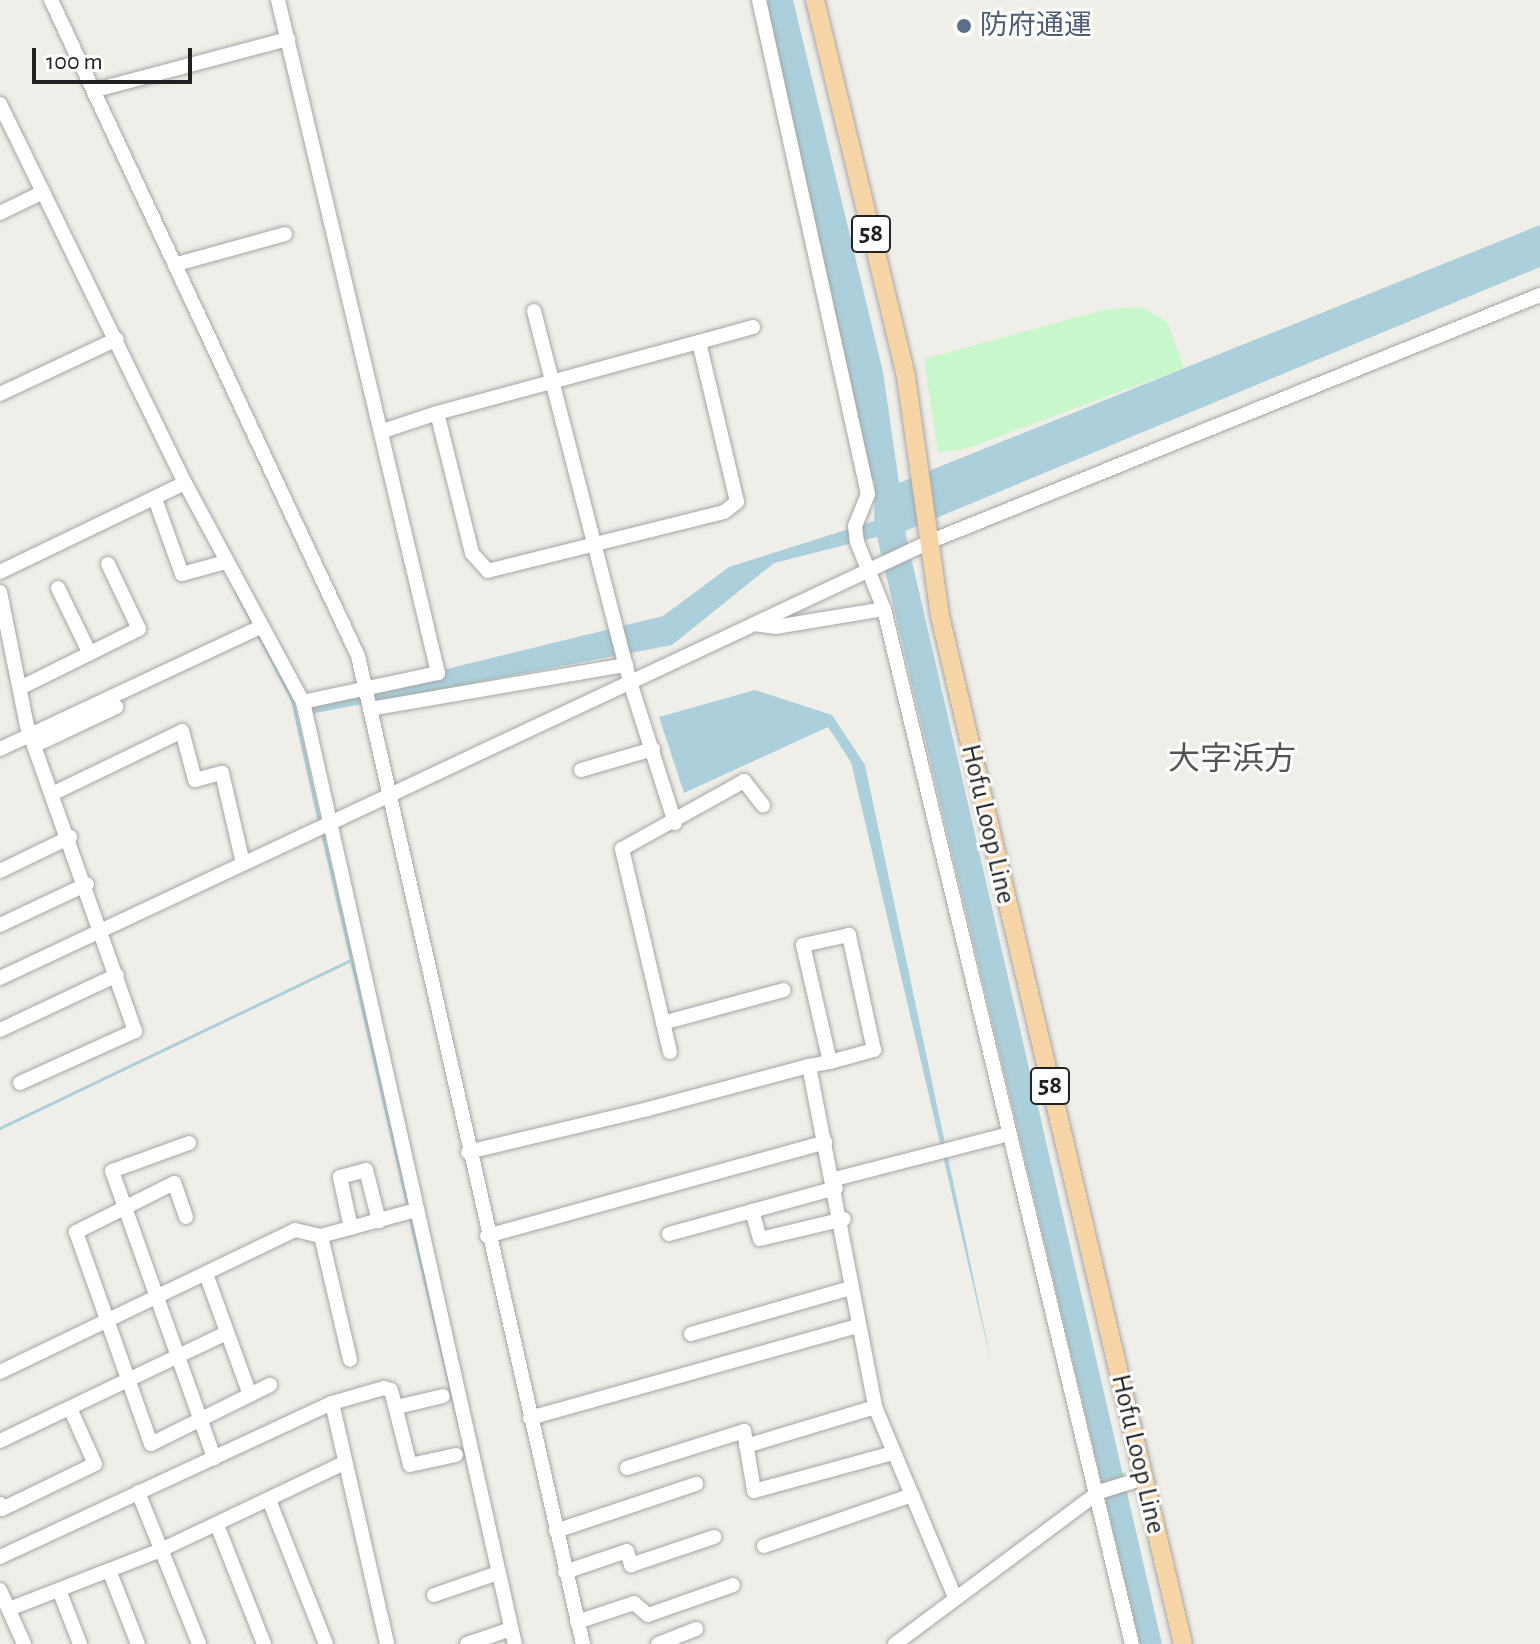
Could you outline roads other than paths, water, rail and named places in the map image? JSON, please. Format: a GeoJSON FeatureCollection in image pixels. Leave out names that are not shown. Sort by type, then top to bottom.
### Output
{"type":"FeatureCollection","features":[{"type":"Feature","properties":{"kind":"main road","name":"Hofu Loop Line"},"geometry":{"type":"LineString","coordinates":[[815,0],[906,377],[916,470],[961,713],[1140,1481],[1183,1644]]}},
{"type":"Feature","properties":{"kind":"street"},"geometry":{"type":"LineString","coordinates":[[51,0],[342,618],[367,691],[487,1236],[583,1644]]}},
{"type":"Feature","properties":{"kind":"street"},"geometry":{"type":"LineString","coordinates":[[278,0],[383,431],[438,673],[367,691],[303,702]]}},
{"type":"Feature","properties":{"kind":"street"},"geometry":{"type":"LineString","coordinates":[[759,0],[868,494],[855,526],[857,542],[884,609],[1009,1134],[1099,1492],[1132,1644]]}},
{"type":"Feature","properties":{"kind":"street"},"geometry":{"type":"LineString","coordinates":[[96,90],[288,39]]}},
{"type":"Feature","properties":{"kind":"street"},"geometry":{"type":"LineString","coordinates":[[0,104],[5,127],[43,192],[185,483],[303,702],[324,822],[515,1644]]}},
{"type":"Feature","properties":{"kind":"street"},"geometry":{"type":"LineString","coordinates":[[0,213],[43,192]]}},
{"type":"Feature","properties":{"kind":"street"},"geometry":{"type":"LineString","coordinates":[[177,264],[285,234]]}},
{"type":"Feature","properties":{"kind":"street"},"geometry":{"type":"LineString","coordinates":[[0,978],[324,822],[870,570],[928,534],[1540,295]]}},
{"type":"Feature","properties":{"kind":"street"},"geometry":{"type":"LineString","coordinates":[[534,311],[630,682],[675,823]]}},
{"type":"Feature","properties":{"kind":"street"},"geometry":{"type":"LineString","coordinates":[[383,431],[437,413],[753,327]]}},
{"type":"Feature","properties":{"kind":"street"},"geometry":{"type":"LineString","coordinates":[[0,394],[117,339]]}},
{"type":"Feature","properties":{"kind":"street"},"geometry":{"type":"LineString","coordinates":[[437,413],[482,568],[596,546],[724,512],[737,502],[699,342]]}},
{"type":"Feature","properties":{"kind":"street"},"geometry":{"type":"LineString","coordinates":[[0,572],[185,483]]}},
{"type":"Feature","properties":{"kind":"street"},"geometry":{"type":"LineString","coordinates":[[155,499],[182,574],[226,562]]}},
{"type":"Feature","properties":{"kind":"street"},"geometry":{"type":"LineString","coordinates":[[20,688],[139,629],[108,564]]}},
{"type":"Feature","properties":{"kind":"street"},"geometry":{"type":"LineString","coordinates":[[58,588],[90,654]]}},
{"type":"Feature","properties":{"kind":"street"},"geometry":{"type":"LineString","coordinates":[[0,592],[34,739],[87,884],[135,1031],[20,1083]]}},
{"type":"Feature","properties":{"kind":"street"},"geometry":{"type":"LineString","coordinates":[[754,624],[775,627],[884,609]]}},
{"type":"Feature","properties":{"kind":"street"},"geometry":{"type":"LineString","coordinates":[[34,739],[260,627]]}},
{"type":"Feature","properties":{"kind":"street"},"geometry":{"type":"LineString","coordinates":[[370,708],[625,661]]}},
{"type":"Feature","properties":{"kind":"street"},"geometry":{"type":"LineString","coordinates":[[0,749],[34,739],[171,681]]}},
{"type":"Feature","properties":{"kind":"street"},"geometry":{"type":"LineString","coordinates":[[54,793],[182,731],[195,780],[222,773],[243,863]]}},
{"type":"Feature","properties":{"kind":"street"},"geometry":{"type":"LineString","coordinates":[[581,770],[653,749]]}},
{"type":"Feature","properties":{"kind":"street"},"geometry":{"type":"LineString","coordinates":[[670,1052],[622,849],[675,823],[744,781],[763,805]]}},
{"type":"Feature","properties":{"kind":"street"},"geometry":{"type":"LineString","coordinates":[[0,871],[70,837]]}},
{"type":"Feature","properties":{"kind":"street"},"geometry":{"type":"LineString","coordinates":[[0,925],[87,884]]}},
{"type":"Feature","properties":{"kind":"street"},"geometry":{"type":"LineString","coordinates":[[468,1152],[830,1062],[874,1050],[849,935],[803,945],[830,1062]]}},
{"type":"Feature","properties":{"kind":"street"},"geometry":{"type":"LineString","coordinates":[[0,1030],[117,975]]}},
{"type":"Feature","properties":{"kind":"street"},"geometry":{"type":"LineString","coordinates":[[663,1023],[784,990]]}},
{"type":"Feature","properties":{"kind":"street"},"geometry":{"type":"LineString","coordinates":[[809,1066],[844,1219],[850,1288],[875,1407],[955,1597]]}},
{"type":"Feature","properties":{"kind":"street"},"geometry":{"type":"LineString","coordinates":[[669,1234],[1009,1134]]}},
{"type":"Feature","properties":{"kind":"street"},"geometry":{"type":"LineString","coordinates":[[487,1236],[825,1142]]}},
{"type":"Feature","properties":{"kind":"street"},"geometry":{"type":"LineString","coordinates":[[189,1143],[112,1171],[214,1458]]}},
{"type":"Feature","properties":{"kind":"street"},"geometry":{"type":"LineString","coordinates":[[351,1228],[340,1177],[366,1170],[379,1221]]}},
{"type":"Feature","properties":{"kind":"street"},"geometry":{"type":"LineString","coordinates":[[186,1217],[174,1183],[76,1232],[151,1444],[270,1385]]}},
{"type":"Feature","properties":{"kind":"street"},"geometry":{"type":"LineString","coordinates":[[0,1372],[295,1230],[321,1236],[416,1210]]}},
{"type":"Feature","properties":{"kind":"street"},"geometry":{"type":"LineString","coordinates":[[752,1211],[760,1239],[844,1219]]}},
{"type":"Feature","properties":{"kind":"street"},"geometry":{"type":"LineString","coordinates":[[321,1236],[350,1360]]}},
{"type":"Feature","properties":{"kind":"street"},"geometry":{"type":"LineString","coordinates":[[206,1274],[250,1395]]}},
{"type":"Feature","properties":{"kind":"street"},"geometry":{"type":"LineString","coordinates":[[691,1334],[850,1288]]}},
{"type":"Feature","properties":{"kind":"street"},"geometry":{"type":"LineString","coordinates":[[530,1418],[857,1326]]}},
{"type":"Feature","properties":{"kind":"street"},"geometry":{"type":"LineString","coordinates":[[0,1441],[226,1333]]}},
{"type":"Feature","properties":{"kind":"street"},"geometry":{"type":"LineString","coordinates":[[0,1557],[332,1403],[384,1388],[397,1407],[410,1465],[456,1455]]}},
{"type":"Feature","properties":{"kind":"street"},"geometry":{"type":"LineString","coordinates":[[397,1407],[443,1396]]}},
{"type":"Feature","properties":{"kind":"street"},"geometry":{"type":"LineString","coordinates":[[332,1403],[387,1644]]}},
{"type":"Feature","properties":{"kind":"street"},"geometry":{"type":"LineString","coordinates":[[746,1446],[875,1407]]}},
{"type":"Feature","properties":{"kind":"street"},"geometry":{"type":"LineString","coordinates":[[0,1504],[95,1464],[70,1408]]}},
{"type":"Feature","properties":{"kind":"street"},"geometry":{"type":"LineString","coordinates":[[627,1468],[744,1431],[754,1491],[893,1453]]}},
{"type":"Feature","properties":{"kind":"street"},"geometry":{"type":"LineString","coordinates":[[9,1609],[161,1550],[344,1463]]}},
{"type":"Feature","properties":{"kind":"street"},"geometry":{"type":"LineString","coordinates":[[895,1644],[1099,1492],[1140,1481]]}},
{"type":"Feature","properties":{"kind":"street"},"geometry":{"type":"LineString","coordinates":[[556,1531],[696,1484]]}},
{"type":"Feature","properties":{"kind":"street"},"geometry":{"type":"LineString","coordinates":[[138,1492],[199,1644]]}},
{"type":"Feature","properties":{"kind":"street"},"geometry":{"type":"LineString","coordinates":[[764,1546],[912,1495]]}},
{"type":"Feature","properties":{"kind":"street"},"geometry":{"type":"LineString","coordinates":[[269,1500],[326,1644]]}},
{"type":"Feature","properties":{"kind":"street"},"geometry":{"type":"LineString","coordinates":[[217,1525],[264,1644]]}},
{"type":"Feature","properties":{"kind":"street"},"geometry":{"type":"LineString","coordinates":[[565,1572],[627,1551],[631,1565],[714,1537]]}},
{"type":"Feature","properties":{"kind":"street"},"geometry":{"type":"LineString","coordinates":[[109,1570],[138,1644]]}},
{"type":"Feature","properties":{"kind":"street"},"geometry":{"type":"LineString","coordinates":[[434,1595],[498,1573]]}},
{"type":"Feature","properties":{"kind":"street"},"geometry":{"type":"LineString","coordinates":[[577,1622],[634,1603],[648,1615],[733,1585]]}},
{"type":"Feature","properties":{"kind":"street"},"geometry":{"type":"LineString","coordinates":[[0,1590],[24,1644]]}},
{"type":"Feature","properties":{"kind":"street"},"geometry":{"type":"LineString","coordinates":[[59,1590],[80,1644]]}},
{"type":"Feature","properties":{"kind":"street"},"geometry":{"type":"LineString","coordinates":[[467,1644],[511,1629]]}},
{"type":"Feature","properties":{"kind":"street"},"geometry":{"type":"LineString","coordinates":[[658,1644],[696,1629]]}},
{"type":"Feature","properties":{"kind":"water"},"geometry":{"type":"Polygon","coordinates":[[[760,0],[793,0],[883,372],[899,483],[1540,225],[1540,267],[905,531],[1162,1644],[1140,1644],[877,537],[774,563],[672,645],[310,714],[307,703],[663,616],[729,567],[874,521],[875,481],[868,477],[760,0]]]}},
{"type":"Feature","properties":{"kind":"water"},"geometry":{"type":"Polygon","coordinates":[[[755,690],[832,715],[865,765],[992,1366],[851,762],[828,727],[684,793],[659,717],[755,690]]]}},
{"type":"Feature","properties":{"kind":"waterway"},"geometry":{"type":"LineString","coordinates":[[235,591],[254,626]]}},
{"type":"Feature","properties":{"kind":"waterway"},"geometry":{"type":"LineString","coordinates":[[257,633],[292,700],[319,822]]}},
{"type":"Feature","properties":{"kind":"waterway"},"geometry":{"type":"LineString","coordinates":[[322,833],[408,1208]]}},
{"type":"Feature","properties":{"kind":"waterway"},"geometry":{"type":"LineString","coordinates":[[0,1128],[350,960]]}},
{"type":"Feature","properties":{"kind":"waterway"},"geometry":{"type":"LineString","coordinates":[[409,1215],[459,1426]]}},
{"type":"Feature","properties":{"kind":"place","name":"防府通運"},"geometry":{"type":"Point","coordinates":[964,26]}},
{"type":"Feature","properties":{"kind":"district","name":"大字浜方"},"geometry":{"type":"Point","coordinates":[1232,759]}}]}
